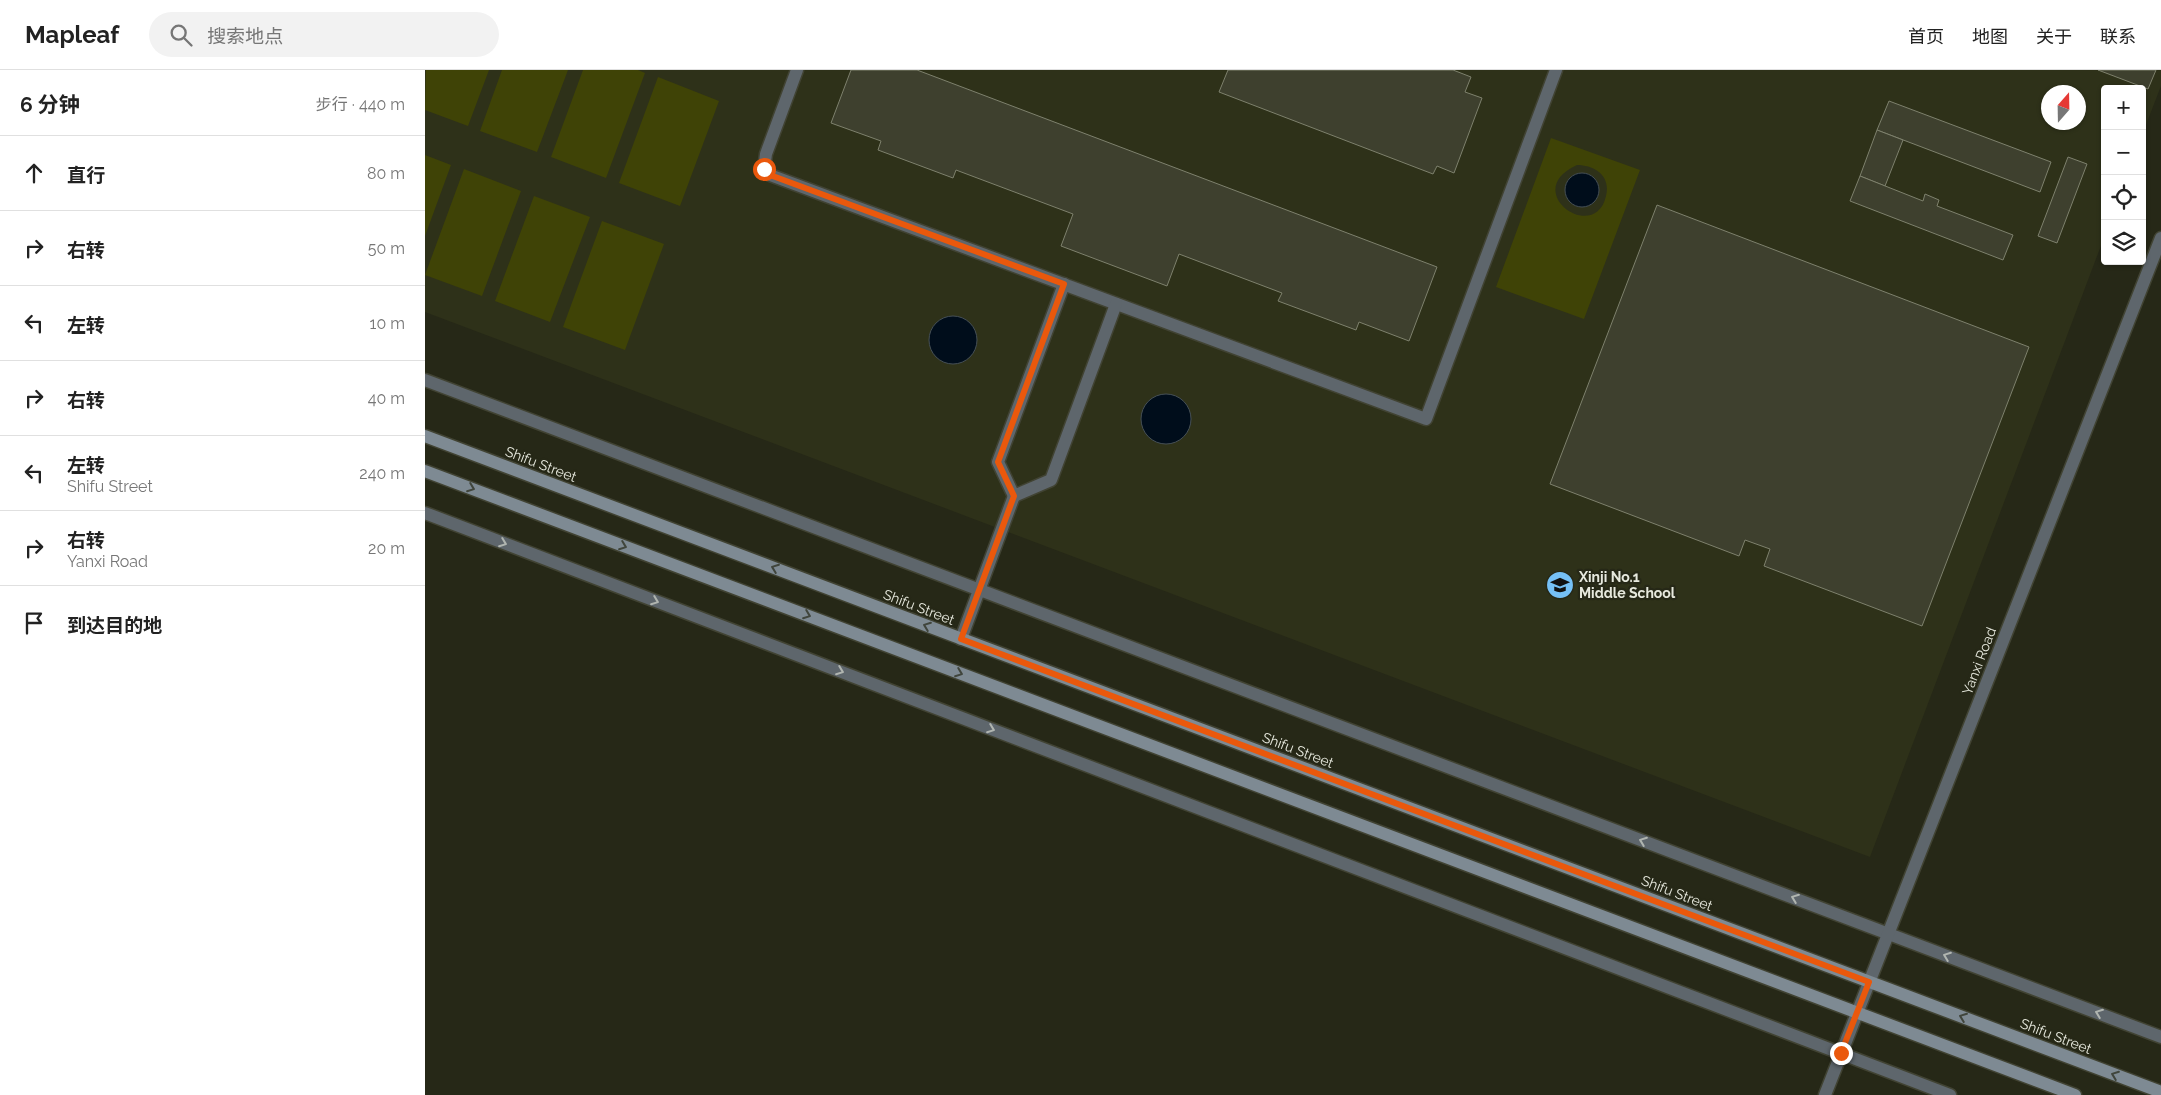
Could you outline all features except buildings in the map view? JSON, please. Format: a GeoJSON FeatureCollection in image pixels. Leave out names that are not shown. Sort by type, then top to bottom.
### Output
{"type":"FeatureCollection","features":[{"type":"Feature","properties":{"kind":"main road","name":"Shifu Street"},"geometry":{"type":"LineString","coordinates":[[425,436],[2161,1092]]}},
{"type":"Feature","properties":{"kind":"main road"},"geometry":{"type":"LineString","coordinates":[[425,471],[2075,1095]]}},
{"type":"Feature","properties":{"kind":"street"},"geometry":{"type":"LineString","coordinates":[[797,70],[766,154],[764,169],[770,175],[1426,419],[1555,70]]}},
{"type":"Feature","properties":{"kind":"street","name":"Yanxi Road"},"geometry":{"type":"LineString","coordinates":[[1825,1095],[2161,238]]}},
{"type":"Feature","properties":{"kind":"street"},"geometry":{"type":"LineString","coordinates":[[961,639],[1014,496],[998,462],[1064,284]]}},
{"type":"Feature","properties":{"kind":"street"},"geometry":{"type":"LineString","coordinates":[[1014,496],[1051,480],[1116,304]]}},
{"type":"Feature","properties":{"kind":"street"},"geometry":{"type":"LineString","coordinates":[[425,380],[2161,1037]]}},
{"type":"Feature","properties":{"kind":"street"},"geometry":{"type":"LineString","coordinates":[[425,513],[1951,1095]]}},
{"type":"Feature","properties":{"kind":"shaded area","name":"Xinji No.1 Middle School"},"geometry":{"type":"Polygon","coordinates":[[[425,70],[2161,70],[2161,86],[2146,125],[2146,85],[2101,85],[2101,246],[1870,857],[425,312],[425,70]]]}},
{"type":"Feature","properties":{"kind":"shaded area"},"geometry":{"type":"Polygon","coordinates":[[[426,70],[489,70],[468,126],[425,110],[426,70]]]}},
{"type":"Feature","properties":{"kind":"shaded area"},"geometry":{"type":"Polygon","coordinates":[[[502,70],[568,70],[537,152],[480,131],[502,70]]]}},
{"type":"Feature","properties":{"kind":"shaded area"},"geometry":{"type":"Polygon","coordinates":[[[583,70],[638,70],[645,73],[606,178],[551,157],[583,70]]]}},
{"type":"Feature","properties":{"kind":"shaded area"},"geometry":{"type":"Polygon","coordinates":[[[658,77],[719,101],[680,206],[619,183],[658,77]]]}},
{"type":"Feature","properties":{"kind":"shaded area"},"geometry":{"type":"Polygon","coordinates":[[[1551,138],[1640,170],[1584,319],[1496,287],[1551,138]],[[1577,165],[1561,176],[1556,188],[1558,199],[1566,209],[1577,215],[1589,215],[1599,210],[1606,196],[1607,189],[1604,177],[1600,173],[1577,165]]]}},
{"type":"Feature","properties":{"kind":"shaded area"},"geometry":{"type":"Polygon","coordinates":[[[425,155],[451,165],[425,236],[425,155]]]}},
{"type":"Feature","properties":{"kind":"shaded area"},"geometry":{"type":"Polygon","coordinates":[[[464,169],[521,191],[482,296],[425,275],[464,169]]]}},
{"type":"Feature","properties":{"kind":"shaded area"},"geometry":{"type":"Polygon","coordinates":[[[534,196],[590,217],[550,322],[495,301],[534,196]]]}},
{"type":"Feature","properties":{"kind":"shaded area"},"geometry":{"type":"Polygon","coordinates":[[[602,221],[664,244],[625,350],[563,327],[602,221]]]}},
{"type":"Feature","properties":{"kind":"water"},"geometry":{"type":"Polygon","coordinates":[[[1582,173],[1589,174],[1594,178],[1598,183],[1598,197],[1594,202],[1589,206],[1582,207],[1575,206],[1570,202],[1566,197],[1565,190],[1566,183],[1570,178],[1575,174],[1582,173]]]}},
{"type":"Feature","properties":{"kind":"water"},"geometry":{"type":"Polygon","coordinates":[[[953,316],[962,318],[970,323],[975,331],[977,340],[975,349],[970,357],[962,362],[953,364],[944,362],[936,357],[931,349],[929,340],[931,331],[936,323],[944,318],[953,316]]]}},
{"type":"Feature","properties":{"kind":"water"},"geometry":{"type":"Polygon","coordinates":[[[1166,394],[1175,396],[1186,405],[1191,419],[1189,428],[1180,439],[1166,444],[1157,442],[1146,433],[1141,419],[1143,410],[1152,399],[1166,394]]]}},
{"type":"Feature","properties":{"kind":"place","name":"Xinji No.1 Middle School"},"geometry":{"type":"Point","coordinates":[1560,585]}},
{"type":"Feature","properties":{"kind":"route"},"geometry":{"type":"LineString","coordinates":[[764,169],[770,175],[1064,284],[998,462],[1014,496],[961,639],[1869,982],[1841,1053]]}}]}
